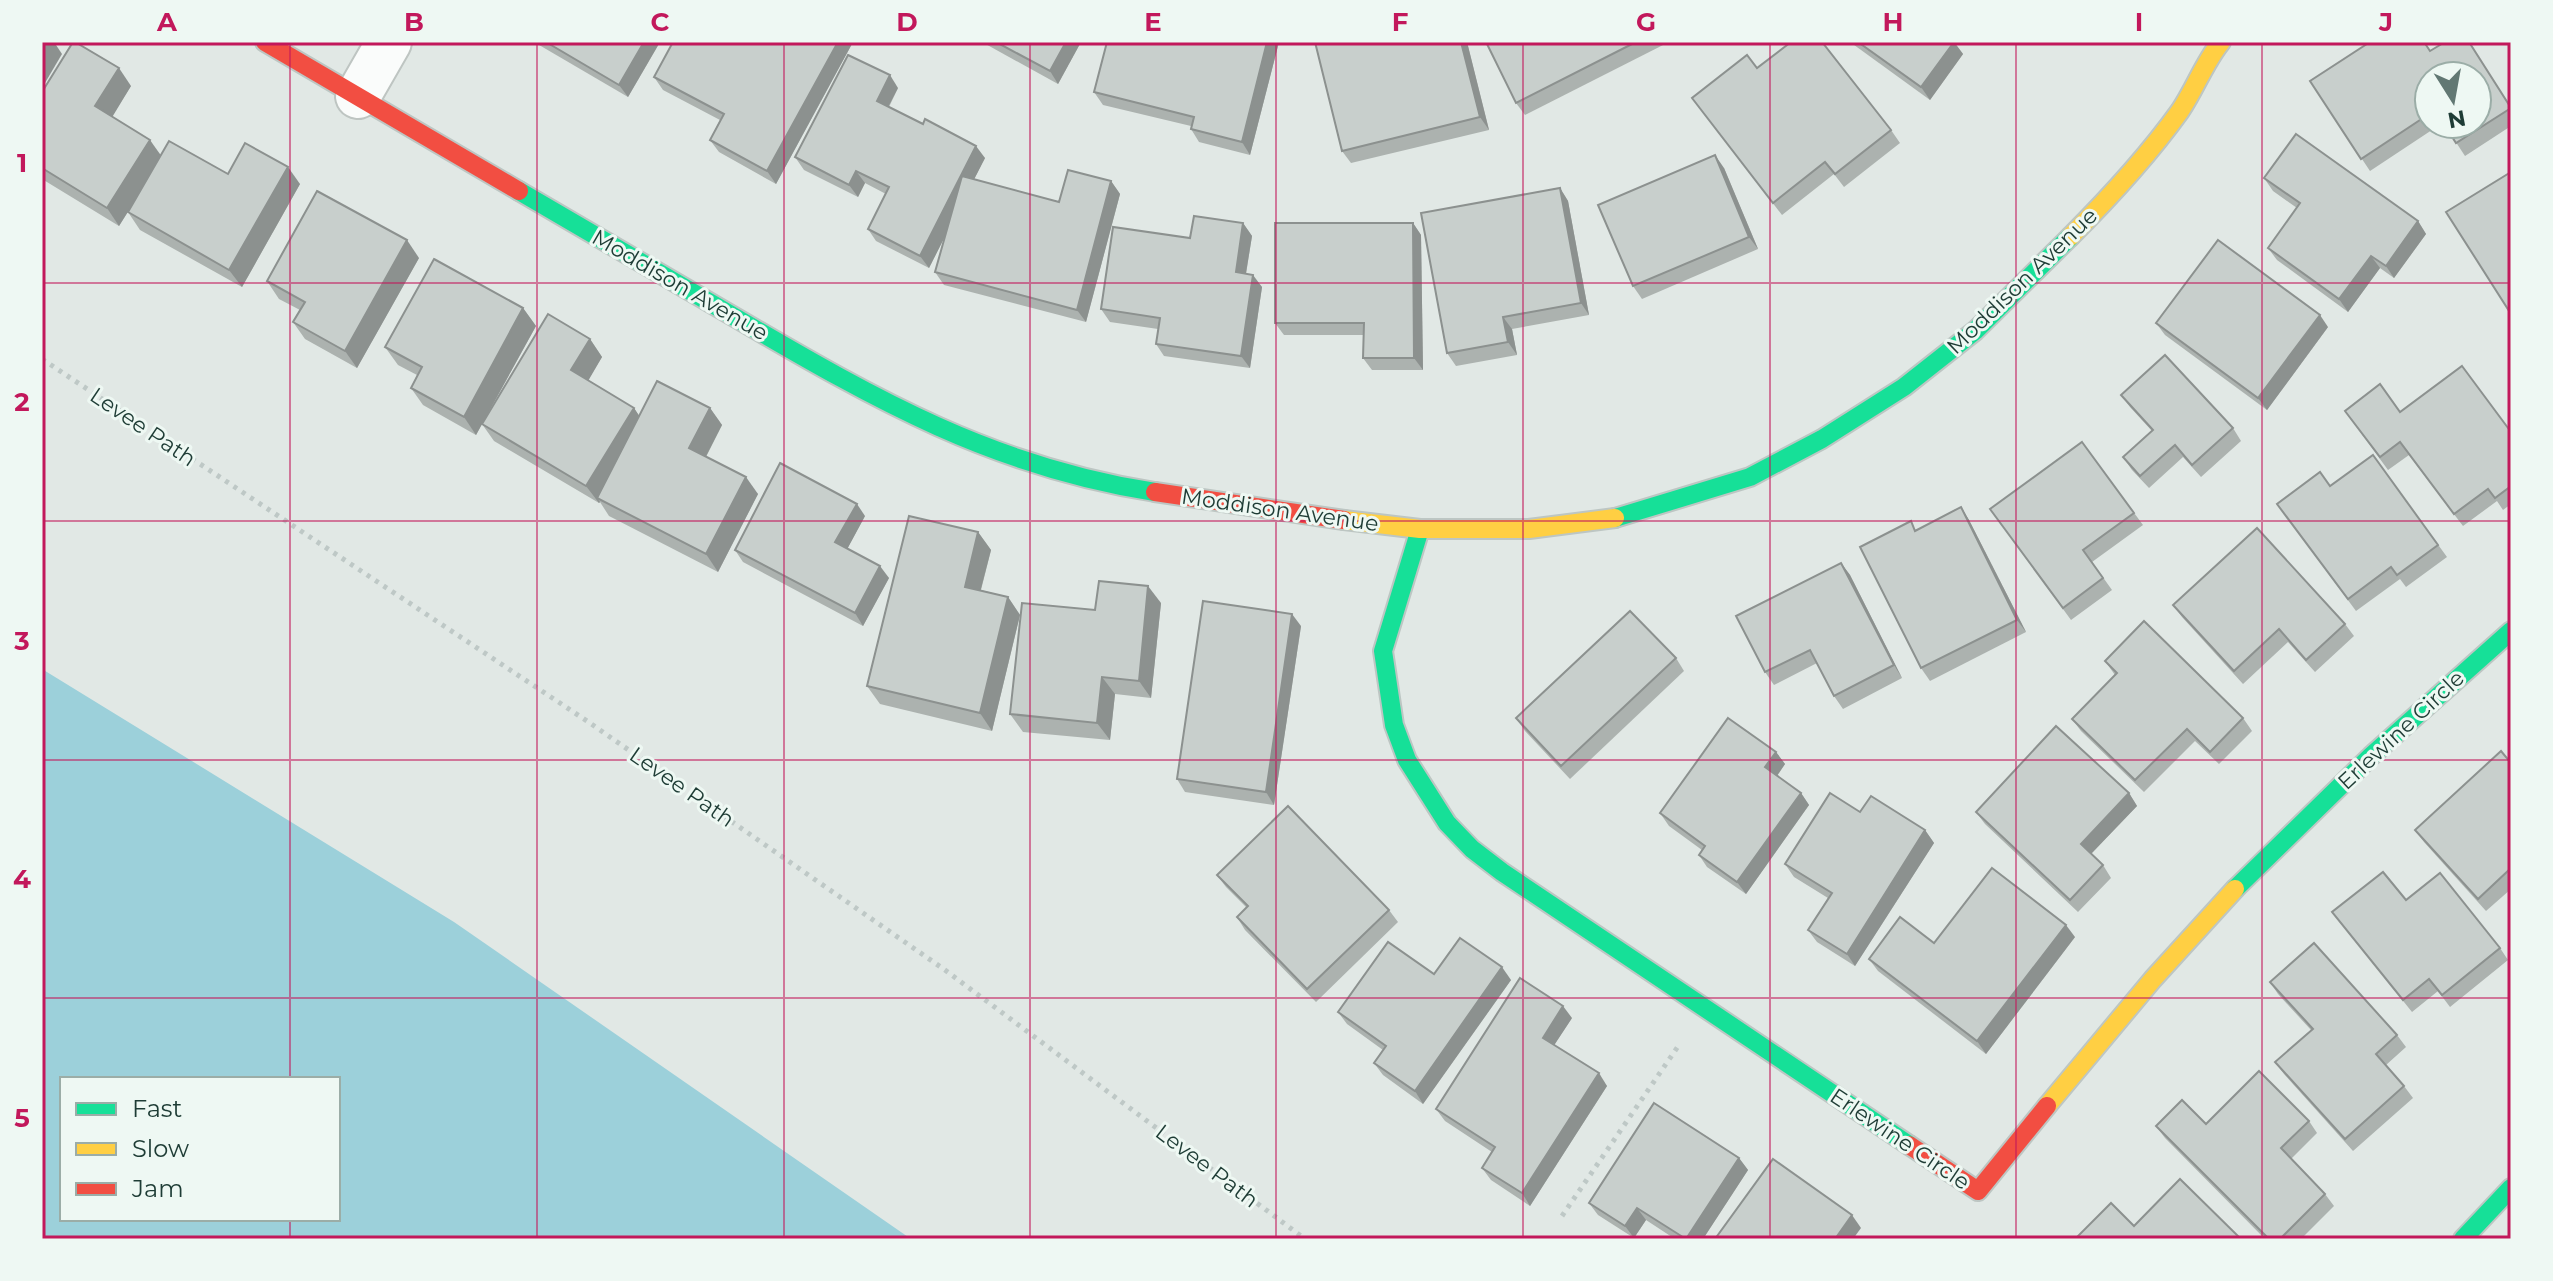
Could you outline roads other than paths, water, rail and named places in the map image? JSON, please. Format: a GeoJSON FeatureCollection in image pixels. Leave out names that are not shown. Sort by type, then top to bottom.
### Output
{"type":"FeatureCollection","features":[{"type":"Feature","properties":{"kind":"main road","name":"Moddison Avenue"},"geometry":{"type":"LineString","coordinates":[[265,42],[855,388],[941,430],[1029,464],[1122,487],[1314,517],[1420,529],[1529,529],[1626,516],[1750,477],[1822,439],[1904,387],[1975,331],[2054,255],[2118,189],[2181,109],[2221,42]]}},
{"type":"Feature","properties":{"kind":"main road","name":"Erlewine Circle"},"geometry":{"type":"LineString","coordinates":[[1420,529],[1383,651],[1394,725],[1407,760],[1425,792],[1455,832],[1502,872],[1978,1191],[2153,979],[2284,840],[2425,705],[2511,631]]}},
{"type":"Feature","properties":{"kind":"main road"},"geometry":{"type":"LineString","coordinates":[[2463,1239],[2511,1188]]}},
{"type":"Feature","properties":{"kind":"street"},"geometry":{"type":"LineString","coordinates":[[358,96],[389,42]]}},
{"type":"Feature","properties":{"kind":"water"},"geometry":{"type":"Polygon","coordinates":[[[42,669],[454,922],[911,1239],[42,1239],[42,669]]]}}]}
